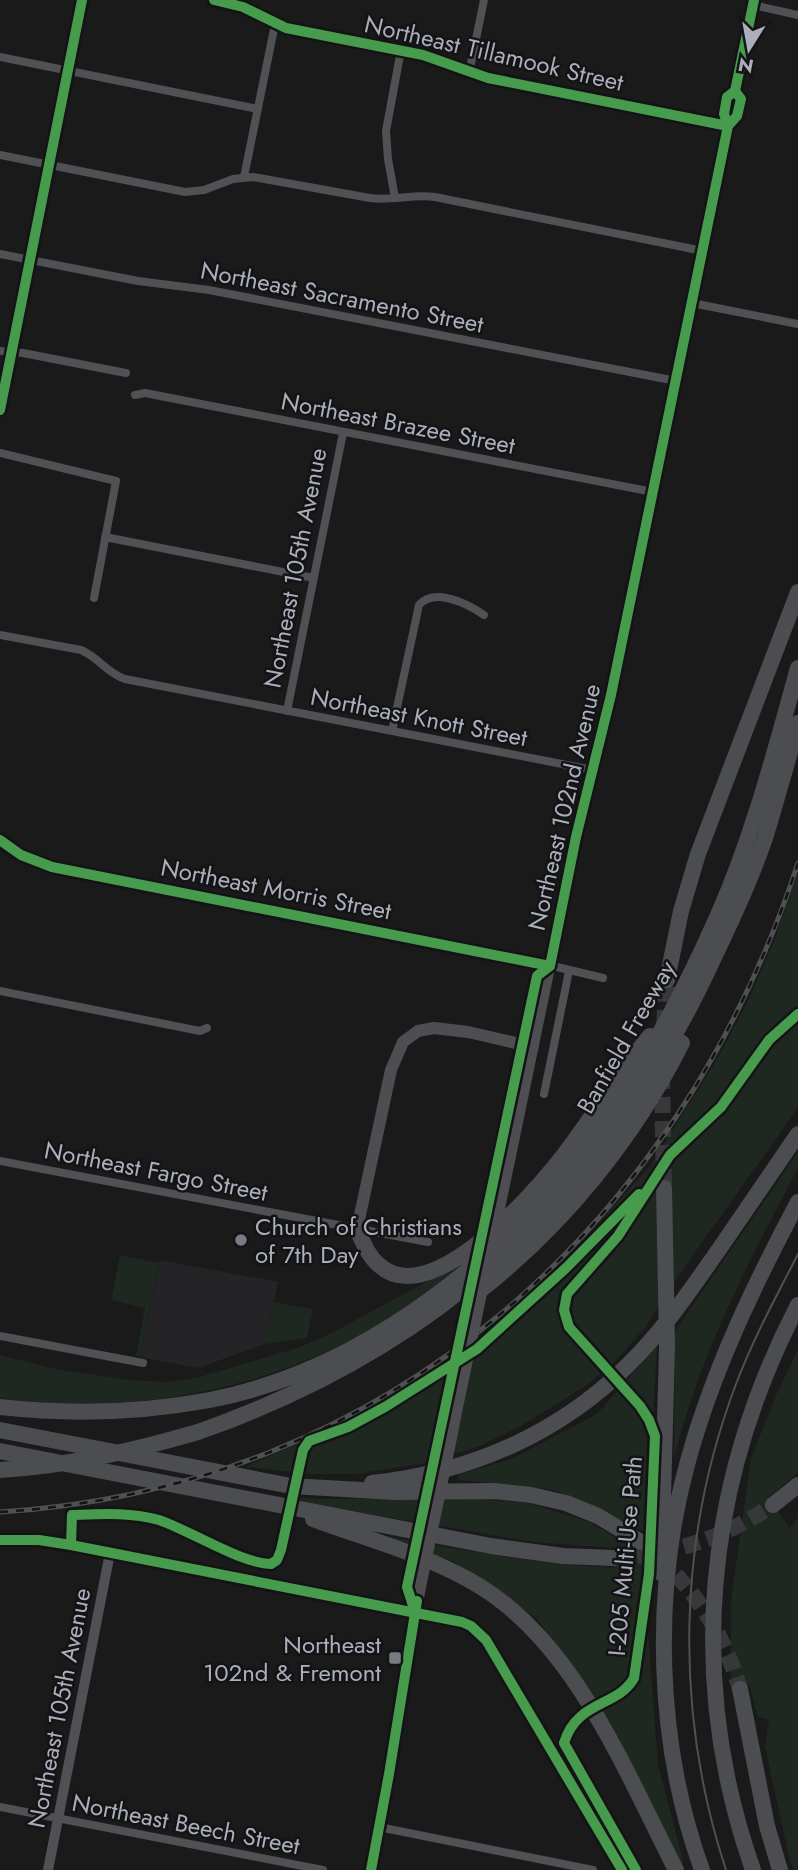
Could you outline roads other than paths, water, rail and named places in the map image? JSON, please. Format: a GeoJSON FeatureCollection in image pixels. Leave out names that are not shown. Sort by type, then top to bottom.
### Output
{"type":"FeatureCollection","features":[{"type":"Feature","properties":{"kind":"highway"},"geometry":{"type":"LineString","coordinates":[[667,980],[681,911],[698,854],[798,592]]}},
{"type":"Feature","properties":{"kind":"highway","name":"Banfield Freeway"},"geometry":{"type":"LineString","coordinates":[[0,1407],[90,1413],[153,1409],[213,1399],[270,1383],[319,1364],[373,1337],[426,1303],[472,1267],[563,1175],[612,1112],[672,1011],[720,912],[753,823],[798,668]]}},
{"type":"Feature","properties":{"kind":"highway","name":"Banfield Freeway"},"geometry":{"type":"LineString","coordinates":[[0,1470],[102,1458],[198,1432],[286,1398],[328,1378],[412,1327],[491,1268],[575,1183],[618,1126],[676,1033],[728,931],[765,835],[798,723]]}},
{"type":"Feature","properties":{"kind":"highway"},"geometry":{"type":"LineString","coordinates":[[482,1289],[535,1243],[597,1175],[642,1112],[667,1071],[725,957],[728,931]]}},
{"type":"Feature","properties":{"kind":"highway"},"geometry":{"type":"LineString","coordinates":[[357,1229],[378,1265],[394,1275],[415,1277],[426,1274],[458,1257],[493,1229],[541,1183],[583,1130],[636,1052],[672,1011]]}},
{"type":"Feature","properties":{"kind":"highway"},"geometry":{"type":"LineString","coordinates":[[322,1488],[410,1478],[466,1464],[529,1438],[589,1399],[627,1366],[673,1313],[798,1133]]}},
{"type":"Feature","properties":{"kind":"highway"},"geometry":{"type":"LineString","coordinates":[[664,1188],[667,1348],[660,1566],[665,1592]]}},
{"type":"Feature","properties":{"kind":"highway"},"geometry":{"type":"LineString","coordinates":[[702,1870],[685,1814],[672,1748],[666,1702],[665,1592],[688,1460],[710,1392],[747,1303],[798,1202]]}},
{"type":"Feature","properties":{"kind":"highway"},"geometry":{"type":"LineString","coordinates":[[752,1870],[729,1790],[717,1724],[713,1667],[713,1598],[721,1527],[740,1443],[762,1380],[798,1305]]}},
{"type":"Feature","properties":{"kind":"highway"},"geometry":{"type":"LineString","coordinates":[[0,1430],[251,1480],[322,1488],[396,1492],[494,1490],[531,1495],[590,1513],[613,1523],[641,1542]]}},
{"type":"Feature","properties":{"kind":"highway"},"geometry":{"type":"LineString","coordinates":[[0,1451],[515,1550],[613,1558]]}},
{"type":"Feature","properties":{"kind":"highway"},"geometry":{"type":"LineString","coordinates":[[773,1505],[798,1485]]}},
{"type":"Feature","properties":{"kind":"highway"},"geometry":{"type":"LineString","coordinates":[[271,1504],[428,1559],[481,1587],[526,1622],[553,1651],[582,1693],[676,1870]]}},
{"type":"Feature","properties":{"kind":"highway"},"geometry":{"type":"LineString","coordinates":[[740,1689],[767,1826],[780,1870]]}},
{"type":"Feature","properties":{"kind":"main road","name":"Northeast 102nd Avenue"},"geometry":{"type":"LineString","coordinates":[[371,1870],[419,1592],[576,837],[616,674],[728,126],[737,116],[741,99],[735,91],[754,3]]}},
{"type":"Feature","properties":{"kind":"main road"},"geometry":{"type":"LineString","coordinates":[[357,1229],[391,1070],[400,1047],[412,1034],[426,1029],[442,1028],[533,1047]]}},
{"type":"Feature","properties":{"kind":"main road"},"geometry":{"type":"LineString","coordinates":[[0,1540],[39,1540],[415,1612]]}},
{"type":"Feature","properties":{"kind":"street"},"geometry":{"type":"LineString","coordinates":[[0,410],[82,0]]}},
{"type":"Feature","properties":{"kind":"street","name":"Northeast Tillamook Street"},"geometry":{"type":"LineString","coordinates":[[214,0],[243,7],[275,24],[296,31],[401,50],[436,59],[470,73],[728,126]]}},
{"type":"Feature","properties":{"kind":"street"},"geometry":{"type":"LineString","coordinates":[[470,73],[484,0]]}},
{"type":"Feature","properties":{"kind":"street"},"geometry":{"type":"LineString","coordinates":[[754,3],[798,15]]}},
{"type":"Feature","properties":{"kind":"street"},"geometry":{"type":"LineString","coordinates":[[244,177],[275,24]]}},
{"type":"Feature","properties":{"kind":"street"},"geometry":{"type":"LineString","coordinates":[[395,198],[386,131],[401,50]]}},
{"type":"Feature","properties":{"kind":"street"},"geometry":{"type":"LineString","coordinates":[[0,57],[258,109]]}},
{"type":"Feature","properties":{"kind":"street"},"geometry":{"type":"LineString","coordinates":[[0,155],[185,192],[204,190],[233,179],[260,177],[370,198],[413,195],[435,197],[702,251]]}},
{"type":"Feature","properties":{"kind":"street","name":"Northeast Sacramento Street"},"geometry":{"type":"LineString","coordinates":[[0,254],[138,281],[209,290],[676,381]]}},
{"type":"Feature","properties":{"kind":"street"},"geometry":{"type":"LineString","coordinates":[[692,303],[798,324]]}},
{"type":"Feature","properties":{"kind":"street"},"geometry":{"type":"LineString","coordinates":[[0,351],[126,373]]}},
{"type":"Feature","properties":{"kind":"street","name":"Northeast Brazee Street"},"geometry":{"type":"LineString","coordinates":[[135,395],[145,393],[653,492]]}},
{"type":"Feature","properties":{"kind":"street","name":"Northeast 105th Avenue"},"geometry":{"type":"LineString","coordinates":[[288,711],[343,433]]}},
{"type":"Feature","properties":{"kind":"street"},"geometry":{"type":"LineString","coordinates":[[0,453],[116,481],[94,598]]}},
{"type":"Feature","properties":{"kind":"street"},"geometry":{"type":"LineString","coordinates":[[105,537],[314,578]]}},
{"type":"Feature","properties":{"kind":"street"},"geometry":{"type":"LineString","coordinates":[[392,731],[417,610],[422,600],[433,596],[467,603],[484,615]]}},
{"type":"Feature","properties":{"kind":"street","name":"Northeast Knott Street"},"geometry":{"type":"LineString","coordinates":[[0,635],[92,654],[108,670],[125,679],[593,770]]}},
{"type":"Feature","properties":{"kind":"street","name":"Northeast Morris Street"},"geometry":{"type":"LineString","coordinates":[[0,840],[30,860],[52,867],[603,978]]}},
{"type":"Feature","properties":{"kind":"street"},"geometry":{"type":"LineString","coordinates":[[544,1094],[569,971]]}},
{"type":"Feature","properties":{"kind":"street"},"geometry":{"type":"LineString","coordinates":[[0,991],[200,1031],[207,1028]]}},
{"type":"Feature","properties":{"kind":"street","name":"Northeast Fargo Street"},"geometry":{"type":"LineString","coordinates":[[0,1161],[428,1242]]}},
{"type":"Feature","properties":{"kind":"street"},"geometry":{"type":"LineString","coordinates":[[0,1335],[143,1363]]}},
{"type":"Feature","properties":{"kind":"street","name":"Northeast 105th Avenue"},"geometry":{"type":"LineString","coordinates":[[48,1870],[110,1553]]}},
{"type":"Feature","properties":{"kind":"street"},"geometry":{"type":"LineString","coordinates":[[415,1612],[462,1622],[471,1626],[486,1640],[622,1870]]}},
{"type":"Feature","properties":{"kind":"street","name":"Northeast Beech Street"},"geometry":{"type":"LineString","coordinates":[[0,1807],[323,1870]]}},
{"type":"Feature","properties":{"kind":"street"},"geometry":{"type":"LineString","coordinates":[[379,1827],[593,1870]]}},
{"type":"Feature","properties":{"kind":"tunnel"},"geometry":{"type":"LineString","coordinates":[[664,1026],[667,980]]}},
{"type":"Feature","properties":{"kind":"tunnel"},"geometry":{"type":"LineString","coordinates":[[662,1073],[664,1188]]}},
{"type":"Feature","properties":{"kind":"tunnel"},"geometry":{"type":"LineString","coordinates":[[613,1558],[656,1553],[697,1543],[735,1527],[773,1505]]}},
{"type":"Feature","properties":{"kind":"tunnel"},"geometry":{"type":"LineString","coordinates":[[641,1542],[675,1573],[702,1608],[724,1646],[740,1689]]}},
{"type":"Feature","properties":{"kind":"tram line"},"geometry":{"type":"LineString","coordinates":[[726,1870],[709,1810],[697,1749],[689,1626],[693,1565],[702,1504],[716,1443],[757,1334],[798,1254]]}},
{"type":"Feature","properties":{"kind":"railway"},"geometry":{"type":"LineString","coordinates":[[0,1512],[141,1492],[272,1451],[392,1392],[500,1314],[596,1221],[678,1114],[746,994],[798,863]]}},
{"type":"Feature","properties":{"kind":"place","name":"Church of Christians of 7th Day"},"geometry":{"type":"Point","coordinates":[241,1240]}},
{"type":"Feature","properties":{"kind":"place","name":"Northeast 102nd & Fremont"},"geometry":{"type":"Point","coordinates":[395,1658]}}]}
